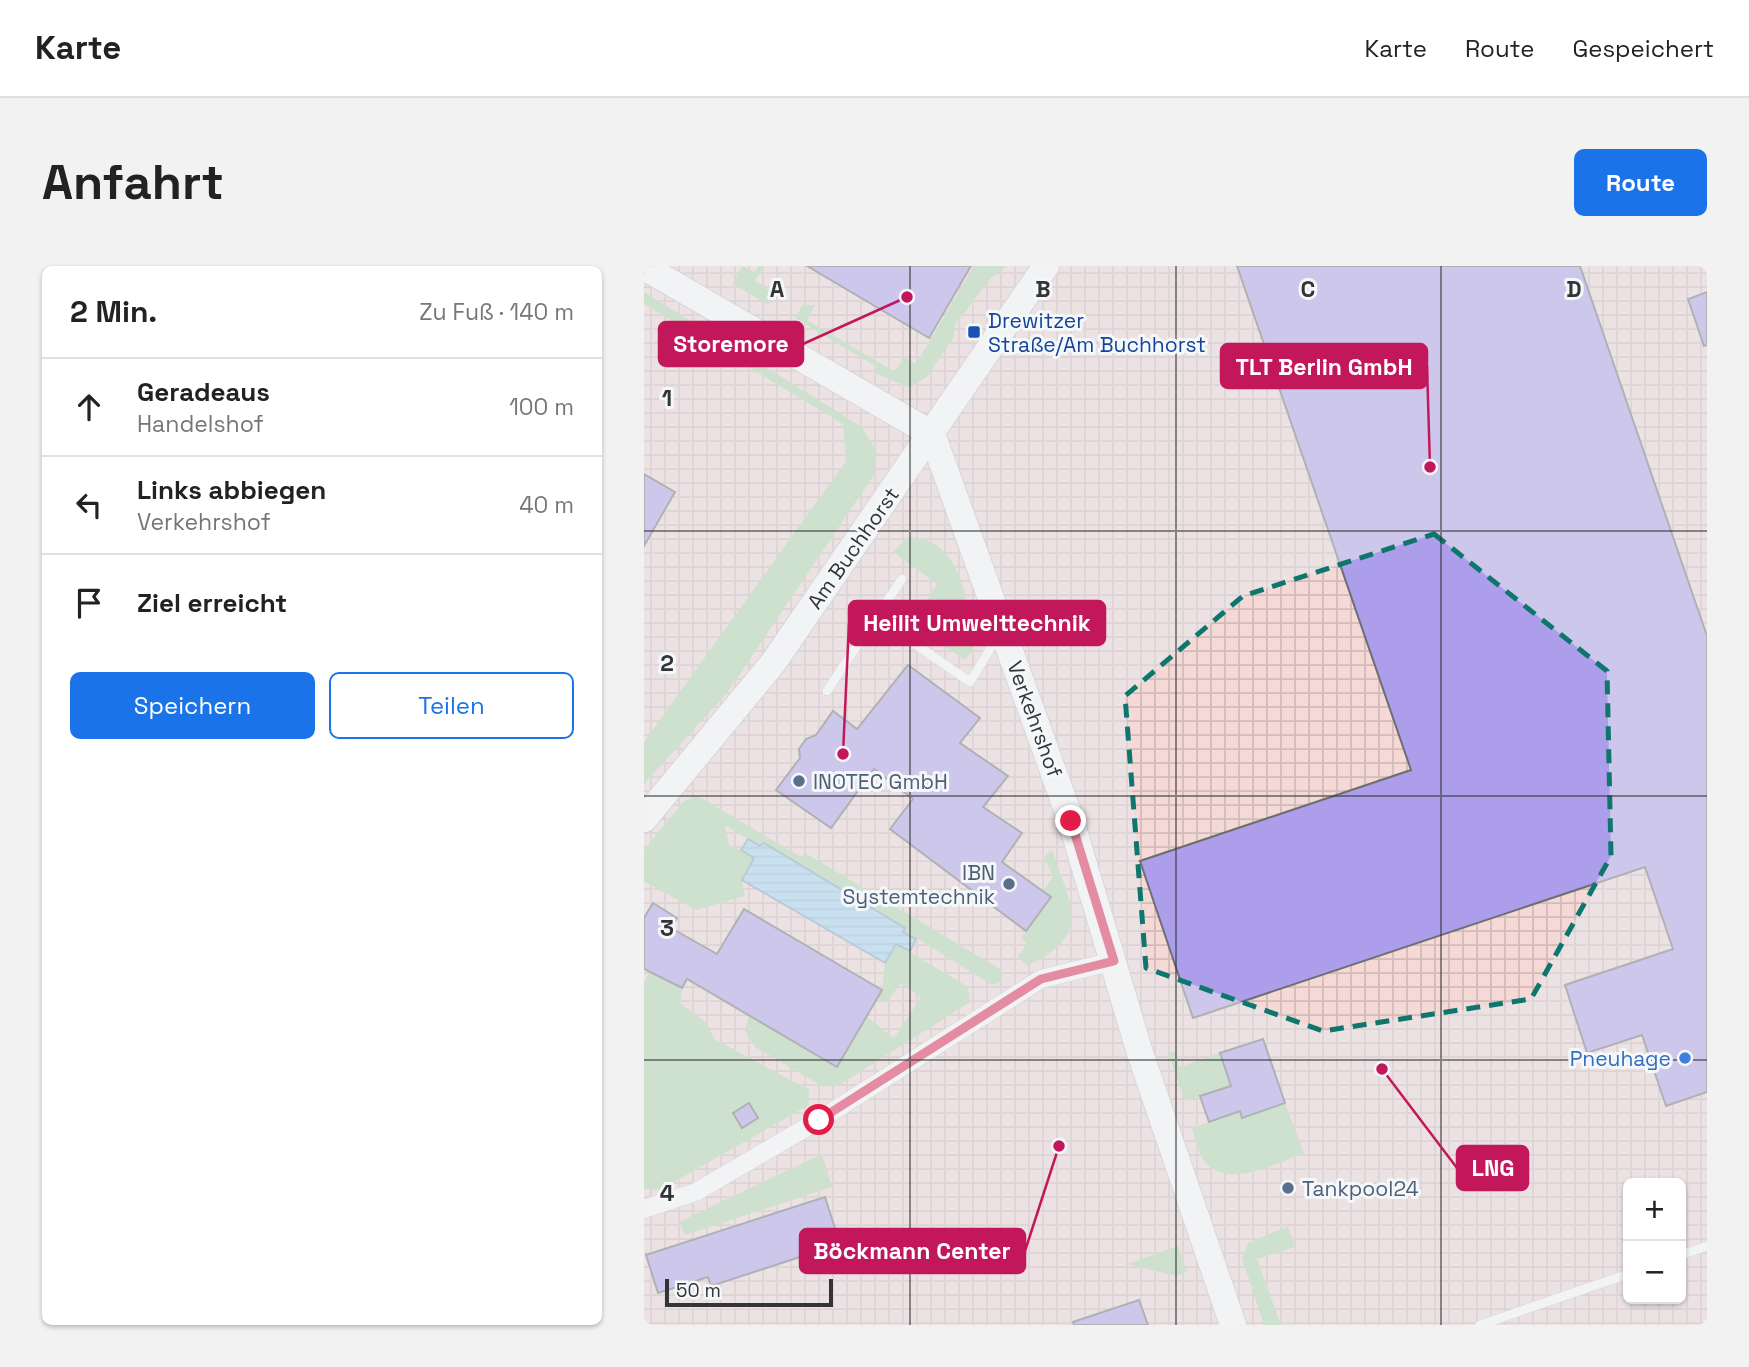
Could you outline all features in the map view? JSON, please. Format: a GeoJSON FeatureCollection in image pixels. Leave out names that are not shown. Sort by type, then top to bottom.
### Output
{"type":"FeatureCollection","features":[{"type":"Feature","properties":{"kind":"main road","name":"Am Buchhorst"},"geometry":{"type":"LineString","coordinates":[[644,819],[773,663],[932,435],[987,348],[1046,266]]}},
{"type":"Feature","properties":{"kind":"main road"},"geometry":{"type":"LineString","coordinates":[[644,267],[932,435]]}},
{"type":"Feature","properties":{"kind":"main road","name":"Verkehrshof"},"geometry":{"type":"LineString","coordinates":[[932,435],[1071,821],[1135,1040],[1233,1325]]}},
{"type":"Feature","properties":{"kind":"street"},"geometry":{"type":"LineString","coordinates":[[644,1209],[696,1192],[819,1120],[1041,979],[1114,961]]}},
{"type":"Feature","properties":{"kind":"lane"},"geometry":{"type":"LineString","coordinates":[[827,691],[902,579]]}},
{"type":"Feature","properties":{"kind":"lane"},"geometry":{"type":"LineString","coordinates":[[876,617],[970,682],[1002,629]]}},
{"type":"Feature","properties":{"kind":"lane"},"geometry":{"type":"LineString","coordinates":[[1686,1253],[1707,1246]]}},
{"type":"Feature","properties":{"kind":"lane"},"geometry":{"type":"LineString","coordinates":[[1480,1325],[1623,1275]]}},
{"type":"Feature","properties":{"kind":"highlighted area"},"geometry":{"type":"Polygon","coordinates":[[[1434,534],[1607,671],[1611,856],[1531,999],[1323,1031],[1146,968],[1125,696],[1243,596],[1434,534]]]}},
{"type":"Feature","properties":{"kind":"shaded area"},"geometry":{"type":"Polygon","coordinates":[[[644,266],[1707,266],[1707,1325],[644,1325],[644,266]]]}},
{"type":"Feature","properties":{"kind":"green space"},"geometry":{"type":"Polygon","coordinates":[[[742,266],[755,272],[759,266],[764,266],[755,281],[776,294],[768,305],[733,284],[742,266]]]}},
{"type":"Feature","properties":{"kind":"green space"},"geometry":{"type":"Polygon","coordinates":[[[974,266],[1007,266],[991,278],[955,325],[954,337],[926,378],[908,387],[875,373],[877,367],[795,318],[802,306],[815,305],[807,320],[895,372],[904,357],[916,364],[974,266]]]}},
{"type":"Feature","properties":{"kind":"green space"},"geometry":{"type":"Polygon","coordinates":[[[644,292],[862,427],[877,452],[874,475],[727,693],[644,784],[644,742],[846,461],[843,424],[644,304],[644,292]]]}},
{"type":"Feature","properties":{"kind":"green space"},"geometry":{"type":"Polygon","coordinates":[[[908,537],[927,540],[942,549],[958,574],[964,589],[974,649],[965,660],[912,624],[937,584],[893,552],[908,537]]]}},
{"type":"Feature","properties":{"kind":"green space"},"geometry":{"type":"Polygon","coordinates":[[[698,796],[801,857],[805,853],[1000,969],[1002,982],[992,985],[764,843],[761,847],[725,825],[729,845],[755,857],[742,880],[745,896],[696,910],[644,881],[644,850],[684,801],[698,796]]]}},
{"type":"Feature","properties":{"kind":"green space"},"geometry":{"type":"Polygon","coordinates":[[[1052,850],[1070,903],[1069,930],[1061,943],[1027,966],[1018,956],[1027,944],[1021,938],[1051,898],[1043,891],[1053,877],[1044,857],[1052,850]]]}},
{"type":"Feature","properties":{"kind":"green space"},"geometry":{"type":"Polygon","coordinates":[[[896,944],[968,987],[970,1002],[841,1084],[824,1087],[755,1047],[745,1031],[749,1015],[836,1066],[866,1016],[894,1038],[921,997],[901,983],[886,1003],[877,998],[882,990],[885,963],[896,944]]]}},
{"type":"Feature","properties":{"kind":"green space"},"geometry":{"type":"Polygon","coordinates":[[[650,972],[682,988],[680,1003],[707,1023],[714,1039],[809,1090],[809,1105],[660,1190],[644,1189],[644,982],[650,972]]]}},
{"type":"Feature","properties":{"kind":"green space"},"geometry":{"type":"Polygon","coordinates":[[[1175,1051],[1180,1067],[1220,1053],[1285,1103],[1304,1153],[1252,1172],[1225,1173],[1213,1169],[1201,1156],[1192,1128],[1229,1115],[1219,1090],[1185,1101],[1168,1053],[1175,1051]]]}},
{"type":"Feature","properties":{"kind":"green space"},"geometry":{"type":"Polygon","coordinates":[[[822,1154],[832,1187],[685,1235],[679,1222],[822,1154]]]}},
{"type":"Feature","properties":{"kind":"green space"},"geometry":{"type":"Polygon","coordinates":[[[1288,1226],[1295,1247],[1257,1259],[1281,1325],[1264,1325],[1242,1258],[1248,1243],[1288,1226]]]}},
{"type":"Feature","properties":{"kind":"green space"},"geometry":{"type":"Polygon","coordinates":[[[1178,1246],[1187,1272],[1176,1276],[1127,1264],[1178,1246]]]}},
{"type":"Feature","properties":{"kind":"water"},"geometry":{"type":"Polygon","coordinates":[[[748,839],[760,846],[764,843],[905,928],[903,932],[916,939],[910,951],[896,944],[885,963],[742,880],[754,858],[741,850],[748,839]]]}},
{"type":"Feature","properties":{"kind":"building"},"geometry":{"type":"Polygon","coordinates":[[[807,266],[971,266],[929,338],[807,266]]]}},
{"type":"Feature","properties":{"kind":"building"},"geometry":{"type":"Polygon","coordinates":[[[1237,266],[1580,266],[1707,636],[1707,1092],[1666,1106],[1642,1035],[1587,1053],[1565,985],[1673,949],[1645,867],[1193,1018],[1140,861],[1411,770],[1237,266]]]}},
{"type":"Feature","properties":{"kind":"building"},"geometry":{"type":"Polygon","coordinates":[[[1707,292],[1707,345],[1704,346],[1688,299],[1707,292]]]}},
{"type":"Feature","properties":{"kind":"building"},"geometry":{"type":"Polygon","coordinates":[[[644,474],[675,492],[644,546],[644,474]]]}},
{"type":"Feature","properties":{"kind":"building"},"geometry":{"type":"Polygon","coordinates":[[[908,665],[980,718],[960,743],[1008,776],[983,807],[1022,833],[1002,862],[1051,897],[1026,931],[890,829],[913,799],[874,769],[831,828],[776,790],[800,758],[799,749],[806,739],[816,735],[833,711],[857,729],[908,665]]]}},
{"type":"Feature","properties":{"kind":"building"},"geometry":{"type":"Polygon","coordinates":[[[653,903],[677,918],[671,928],[717,954],[744,909],[882,990],[837,1067],[687,979],[682,988],[644,969],[644,918],[653,903]]]}},
{"type":"Feature","properties":{"kind":"building"},"geometry":{"type":"Polygon","coordinates":[[[1263,1039],[1285,1103],[1242,1118],[1240,1111],[1209,1122],[1200,1096],[1231,1086],[1220,1053],[1263,1039]]]}},
{"type":"Feature","properties":{"kind":"building"},"geometry":{"type":"Polygon","coordinates":[[[749,1103],[758,1118],[742,1128],[733,1113],[749,1103]]]}},
{"type":"Feature","properties":{"kind":"building"},"geometry":{"type":"Polygon","coordinates":[[[825,1197],[840,1244],[711,1286],[708,1277],[658,1293],[646,1255],[825,1197]]]}},
{"type":"Feature","properties":{"kind":"building"},"geometry":{"type":"Polygon","coordinates":[[[1139,1300],[1148,1325],[1074,1325],[1073,1322],[1139,1300]]]}},
{"type":"Feature","properties":{"kind":"place","name":"Storemore"},"geometry":{"type":"Point","coordinates":[907,297]}},
{"type":"Feature","properties":{"kind":"place","name":"Drewitzer Straße/Am Buchhorst"},"geometry":{"type":"Point","coordinates":[974,332]}},
{"type":"Feature","properties":{"kind":"place","name":"TLT Berlin GmbH"},"geometry":{"type":"Point","coordinates":[1430,467]}},
{"type":"Feature","properties":{"kind":"place","name":"Heilit Umwelttechnik"},"geometry":{"type":"Point","coordinates":[843,754]}},
{"type":"Feature","properties":{"kind":"place","name":"INOTEC GmbH"},"geometry":{"type":"Point","coordinates":[799,781]}},
{"type":"Feature","properties":{"kind":"place","name":"IBN Systemtechnik"},"geometry":{"type":"Point","coordinates":[1009,884]}},
{"type":"Feature","properties":{"kind":"place","name":"Pneuhage"},"geometry":{"type":"Point","coordinates":[1685,1058]}},
{"type":"Feature","properties":{"kind":"place","name":"LNG"},"geometry":{"type":"Point","coordinates":[1382,1069]}},
{"type":"Feature","properties":{"kind":"place","name":"Böckmann Center"},"geometry":{"type":"Point","coordinates":[1059,1146]}},
{"type":"Feature","properties":{"kind":"place","name":"Tankpool24"},"geometry":{"type":"Point","coordinates":[1288,1188]}},
{"type":"Feature","properties":{"kind":"route"},"geometry":{"type":"LineString","coordinates":[[819,1120],[1041,979],[1114,961],[1071,821]]}}]}
